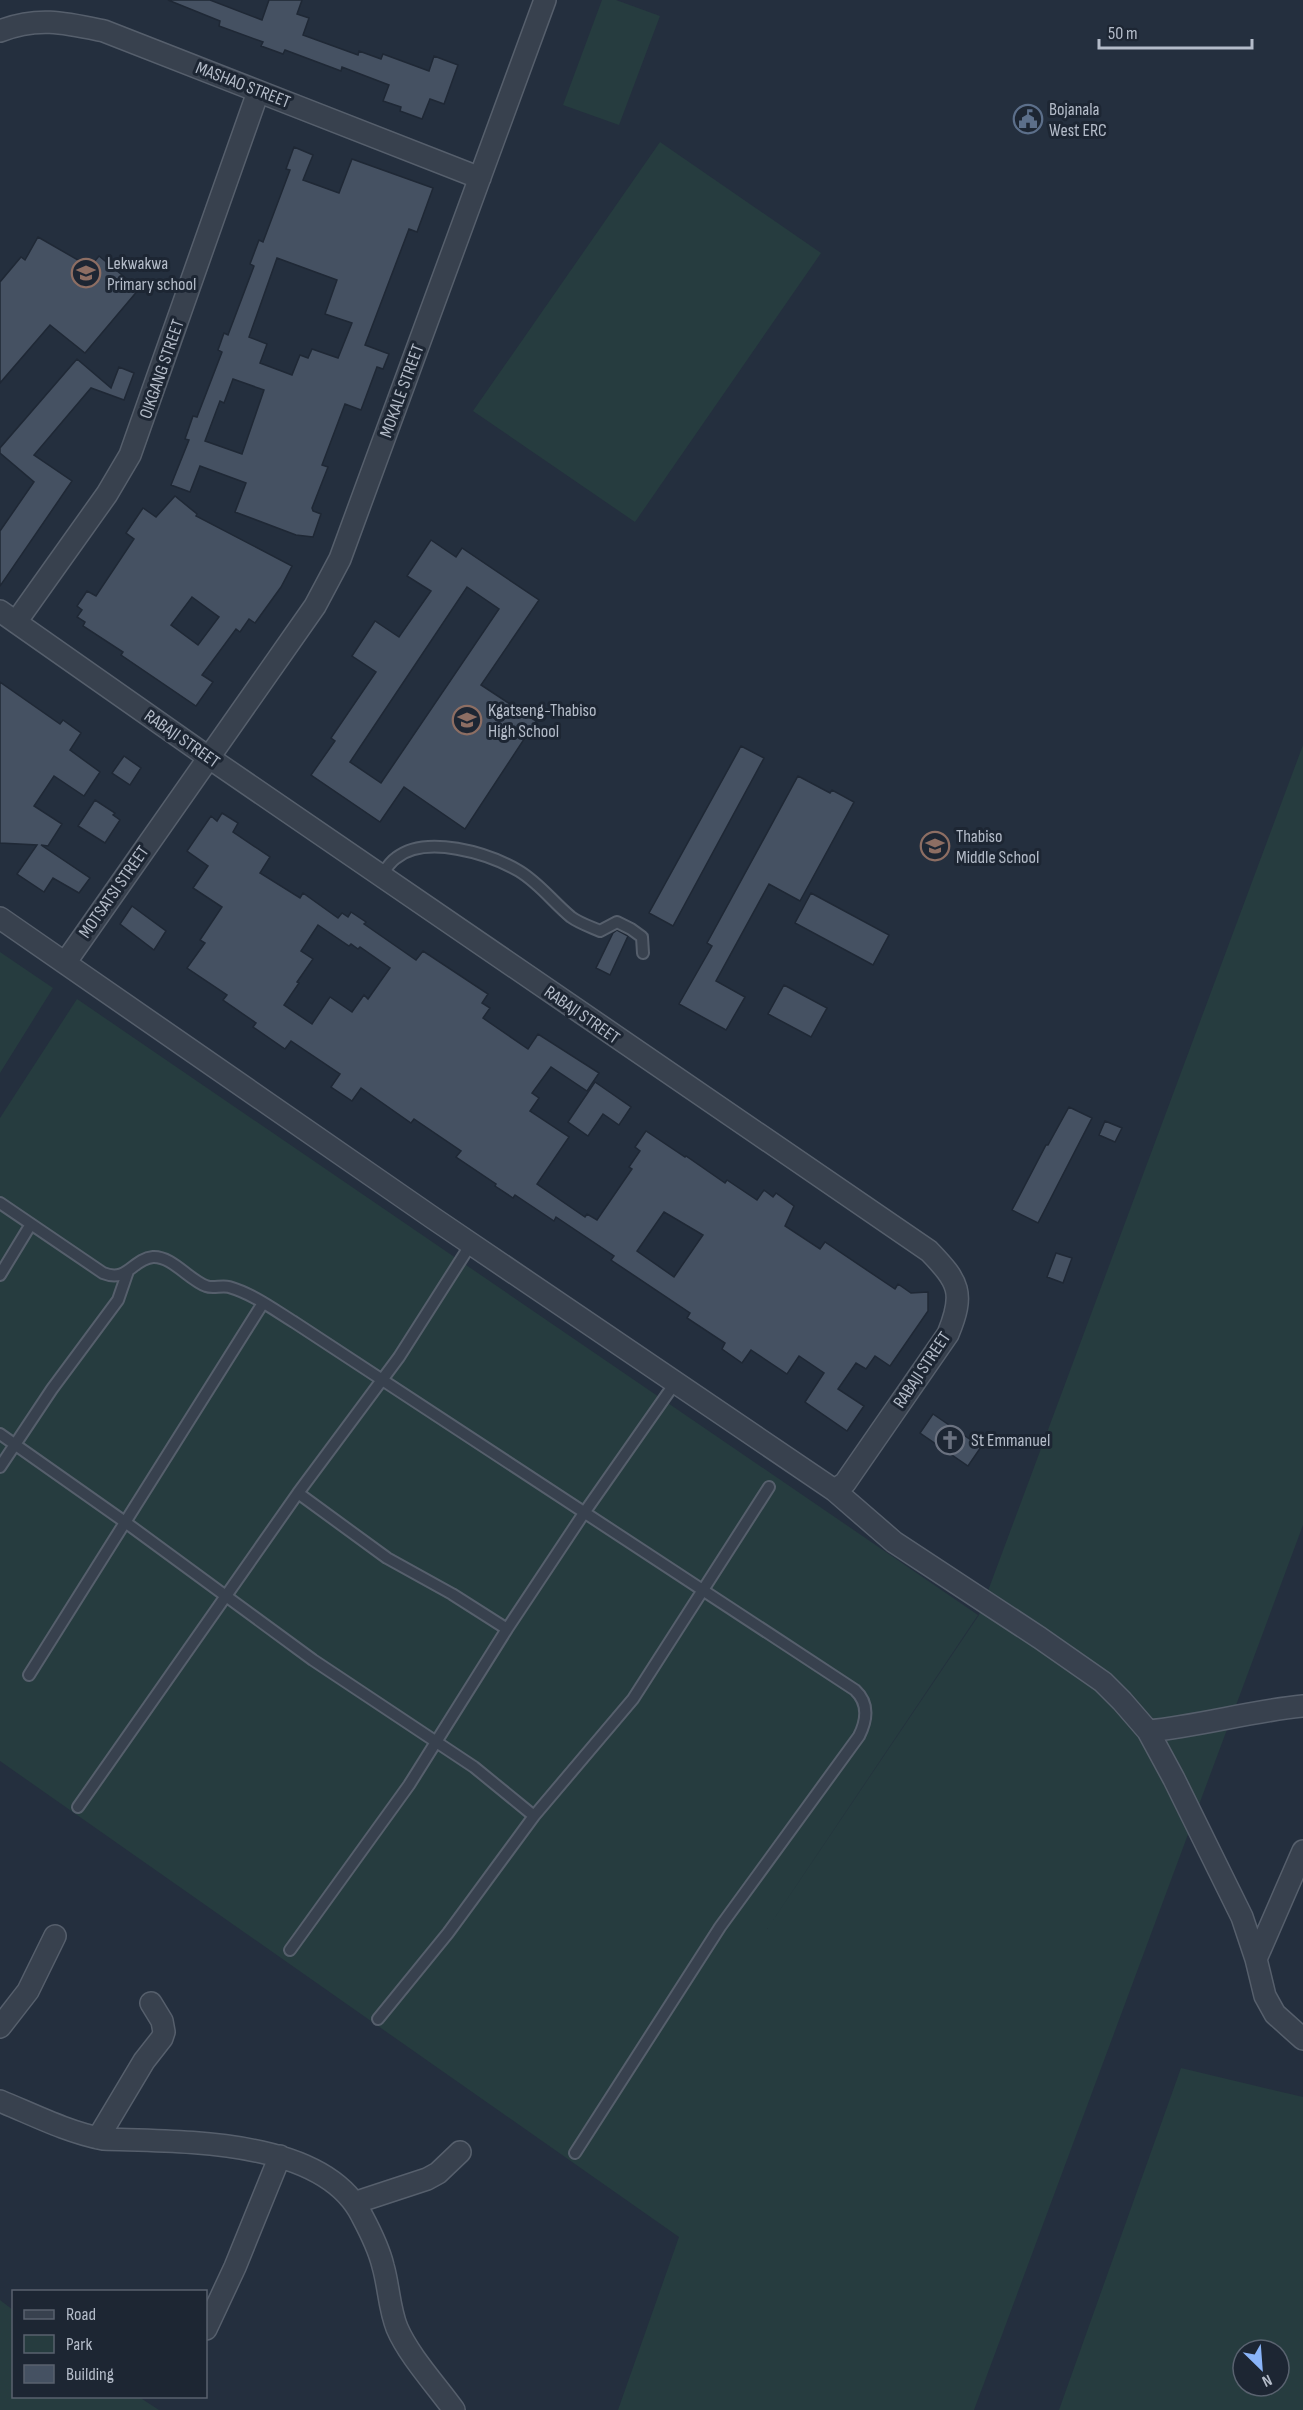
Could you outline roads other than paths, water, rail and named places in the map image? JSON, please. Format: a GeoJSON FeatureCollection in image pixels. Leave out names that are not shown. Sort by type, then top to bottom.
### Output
{"type":"FeatureCollection","features":[{"type":"Feature","properties":{"kind":"street","name":"MOKALE STREET"},"geometry":{"type":"LineString","coordinates":[[208,757],[315,606],[339,559],[545,0]]}},
{"type":"Feature","properties":{"kind":"street","name":"MASHAO STREET"},"geometry":{"type":"LineString","coordinates":[[0,31],[11,26],[42,20],[65,22],[104,31],[480,178]]}},
{"type":"Feature","properties":{"kind":"street","name":"OIKGANG STREET"},"geometry":{"type":"LineString","coordinates":[[8,616],[107,495],[130,455],[258,92]]}},
{"type":"Feature","properties":{"kind":"street","name":"RABAJI STREET"},"geometry":{"type":"LineString","coordinates":[[8,616],[208,757],[929,1251],[944,1266],[958,1295],[958,1309],[948,1334],[845,1483],[834,1490]]}},
{"type":"Feature","properties":{"kind":"street","name":"MOTSATSI STREET"},"geometry":{"type":"LineString","coordinates":[[65,963],[208,757]]}},
{"type":"Feature","properties":{"kind":"street"},"geometry":{"type":"LineString","coordinates":[[0,918],[471,1244],[834,1490],[894,1542],[1103,1682],[1148,1731],[1242,1917],[1265,1996],[1275,2014],[1303,2040]]}},
{"type":"Feature","properties":{"kind":"street"},"geometry":{"type":"LineString","coordinates":[[1148,1731],[1303,1706]]}},
{"type":"Feature","properties":{"kind":"street"},"geometry":{"type":"LineString","coordinates":[[1256,1959],[1303,1851]]}},
{"type":"Feature","properties":{"kind":"street"},"geometry":{"type":"LineString","coordinates":[[0,2027],[28,1991],[55,1936]]}},
{"type":"Feature","properties":{"kind":"street"},"geometry":{"type":"LineString","coordinates":[[98,2138],[144,2061],[162,2038],[164,2032],[162,2021],[151,2003]]}},
{"type":"Feature","properties":{"kind":"street"},"geometry":{"type":"LineString","coordinates":[[0,2101],[71,2131],[98,2138],[224,2145],[280,2156],[334,2183],[362,2214],[383,2263],[392,2312],[402,2339],[454,2410]]}},
{"type":"Feature","properties":{"kind":"street"},"geometry":{"type":"LineString","coordinates":[[354,2204],[427,2179],[438,2173],[460,2152]]}},
{"type":"Feature","properties":{"kind":"street"},"geometry":{"type":"LineString","coordinates":[[207,2327],[235,2267],[280,2156]]}},
{"type":"Feature","properties":{"kind":"lane"},"geometry":{"type":"LineString","coordinates":[[381,876],[395,858],[411,849],[434,845],[467,850],[518,870],[547,892],[572,917],[590,927],[600,931],[617,922],[632,929],[642,937],[643,953]]}},
{"type":"Feature","properties":{"kind":"lane"},"geometry":{"type":"LineString","coordinates":[[0,1203],[103,1273],[113,1277],[156,1257],[170,1263],[207,1287],[225,1286],[246,1293],[855,1690],[864,1700],[866,1709],[864,1727],[720,1927],[576,2153]]}},
{"type":"Feature","properties":{"kind":"lane"},"geometry":{"type":"LineString","coordinates":[[0,1275],[31,1224]]}},
{"type":"Feature","properties":{"kind":"lane"},"geometry":{"type":"LineString","coordinates":[[78,1807],[298,1493],[382,1380],[471,1244]]}},
{"type":"Feature","properties":{"kind":"lane"},"geometry":{"type":"LineString","coordinates":[[0,1467],[52,1389],[118,1300],[128,1271]]}},
{"type":"Feature","properties":{"kind":"lane"},"geometry":{"type":"LineString","coordinates":[[29,1675],[263,1303]]}},
{"type":"Feature","properties":{"kind":"lane"},"geometry":{"type":"LineString","coordinates":[[290,1950],[409,1785],[507,1629],[584,1513],[675,1383]]}},
{"type":"Feature","properties":{"kind":"lane"},"geometry":{"type":"LineString","coordinates":[[0,1434],[125,1522],[313,1660],[474,1767],[534,1816]]}},
{"type":"Feature","properties":{"kind":"lane"},"geometry":{"type":"LineString","coordinates":[[378,2019],[448,1932],[534,1816],[633,1699],[769,1487]]}},
{"type":"Feature","properties":{"kind":"lane"},"geometry":{"type":"LineString","coordinates":[[298,1493],[387,1558],[452,1594],[507,1629]]}},
{"type":"Feature","properties":{"kind":"place","name":"Bojanala West ERC"},"geometry":{"type":"Point","coordinates":[1028,119]}},
{"type":"Feature","properties":{"kind":"place","name":"Lekwakwa Primary school"},"geometry":{"type":"Point","coordinates":[86,273]}},
{"type":"Feature","properties":{"kind":"place","name":"Kgatseng-Thabiso High School"},"geometry":{"type":"Point","coordinates":[467,720]}},
{"type":"Feature","properties":{"kind":"place","name":"Thabiso Middle School"},"geometry":{"type":"Point","coordinates":[935,846]}},
{"type":"Feature","properties":{"kind":"place","name":"St Emmanuel"},"geometry":{"type":"Point","coordinates":[950,1440]}}]}
